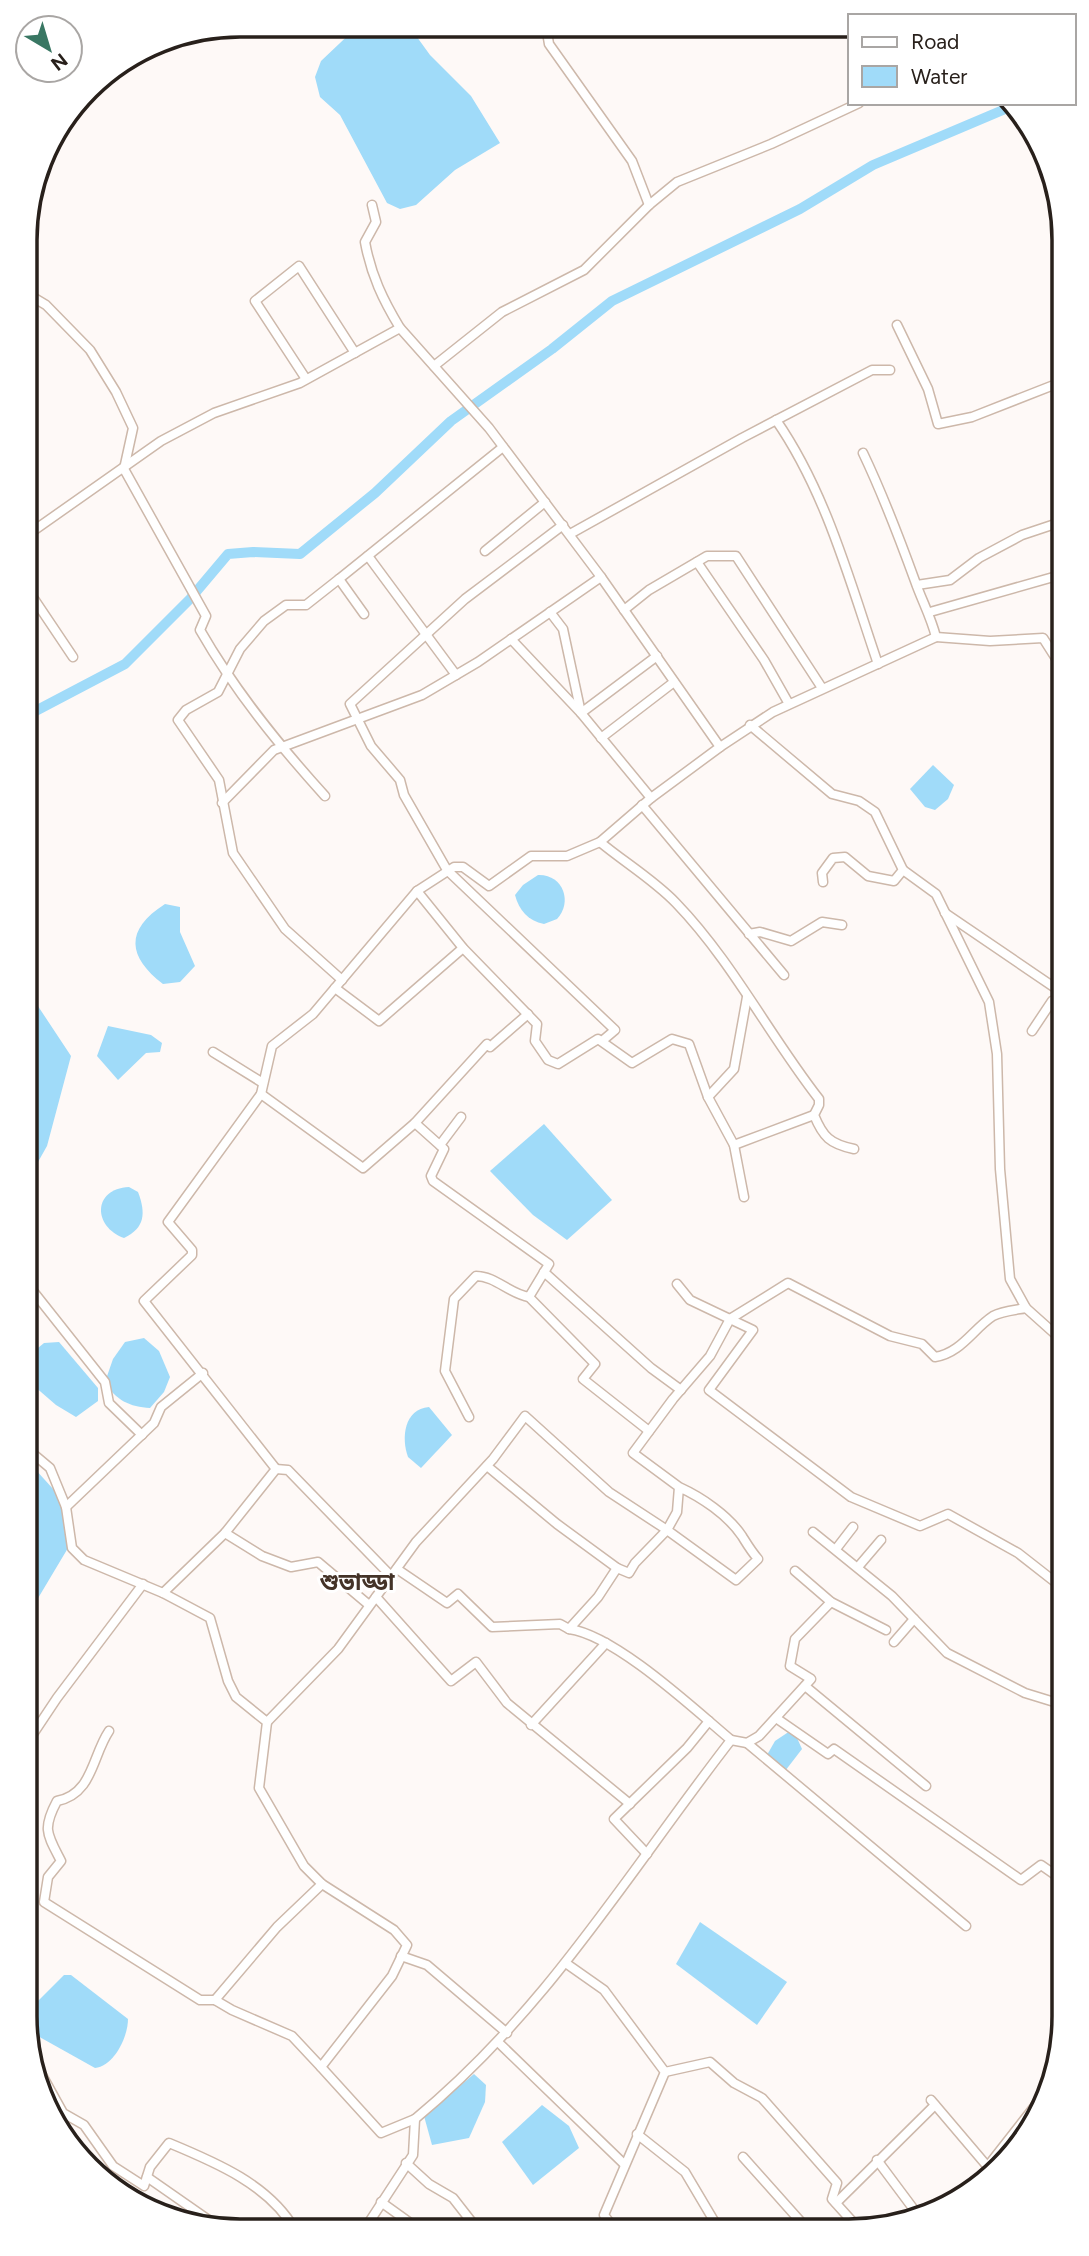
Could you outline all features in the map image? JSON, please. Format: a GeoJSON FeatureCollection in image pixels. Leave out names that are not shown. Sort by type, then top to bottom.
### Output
{"type":"FeatureCollection","features":[{"type":"Feature","properties":{"kind":"street"},"geometry":{"type":"LineString","coordinates":[[548,37],[549,44],[632,161],[649,205]]}},
{"type":"Feature","properties":{"kind":"street"},"geometry":{"type":"LineString","coordinates":[[434,366],[502,312],[584,270],[649,205],[677,182],[771,144],[855,105]]}},
{"type":"Feature","properties":{"kind":"street"},"geometry":{"type":"LineString","coordinates":[[372,205],[376,222],[365,242],[370,270],[383,300],[400,328],[489,428],[570,534],[720,747]]}},
{"type":"Feature","properties":{"kind":"street"},"geometry":{"type":"LineString","coordinates":[[306,380],[255,301],[299,266],[355,352]]}},
{"type":"Feature","properties":{"kind":"street"},"geometry":{"type":"LineString","coordinates":[[37,300],[46,305],[90,350],[116,392],[133,428],[124,470],[206,615],[200,629],[226,675],[281,747],[325,796]]}},
{"type":"Feature","properties":{"kind":"street"},"geometry":{"type":"LineString","coordinates":[[897,325],[928,389],[938,424],[972,417],[1052,386]]}},
{"type":"Feature","properties":{"kind":"street"},"geometry":{"type":"LineString","coordinates":[[37,529],[124,470],[161,441],[214,413],[306,380],[400,328]]}},
{"type":"Feature","properties":{"kind":"street"},"geometry":{"type":"LineString","coordinates":[[570,534],[872,370],[890,370]]}},
{"type":"Feature","properties":{"kind":"street"},"geometry":{"type":"LineString","coordinates":[[776,420],[797,450],[825,513],[878,664]]}},
{"type":"Feature","properties":{"kind":"street"},"geometry":{"type":"LineString","coordinates":[[342,980],[285,929],[233,853],[219,780],[178,720],[186,710],[218,692],[240,649],[264,621],[286,605],[306,604],[503,447]]}},
{"type":"Feature","properties":{"kind":"street"},"geometry":{"type":"LineString","coordinates":[[863,453],[892,514],[917,585],[930,612],[936,638]]}},
{"type":"Feature","properties":{"kind":"street"},"geometry":{"type":"LineString","coordinates":[[485,551],[545,502]]}},
{"type":"Feature","properties":{"kind":"street"},"geometry":{"type":"LineString","coordinates":[[417,891],[463,948],[538,1026],[535,1041],[548,1060],[558,1064],[590,1041],[602,1041],[615,1030],[447,870],[404,795],[400,780],[371,746],[350,704],[466,599],[563,525]]}},
{"type":"Feature","properties":{"kind":"street"},"geometry":{"type":"LineString","coordinates":[[917,585],[950,580],[979,558],[1022,535],[1052,525]]}},
{"type":"Feature","properties":{"kind":"street"},"geometry":{"type":"LineString","coordinates":[[368,556],[456,675]]}},
{"type":"Feature","properties":{"kind":"street"},"geometry":{"type":"LineString","coordinates":[[624,610],[649,590],[707,556],[737,556],[822,688]]}},
{"type":"Feature","properties":{"kind":"street"},"geometry":{"type":"LineString","coordinates":[[697,562],[764,660],[789,704]]}},
{"type":"Feature","properties":{"kind":"street"},"geometry":{"type":"LineString","coordinates":[[222,803],[274,750],[356,717],[422,695],[511,639],[601,576]]}},
{"type":"Feature","properties":{"kind":"street"},"geometry":{"type":"LineString","coordinates":[[930,612],[1052,577]]}},
{"type":"Feature","properties":{"kind":"street"},"geometry":{"type":"LineString","coordinates":[[339,579],[365,614]]}},
{"type":"Feature","properties":{"kind":"street"},"geometry":{"type":"LineString","coordinates":[[37,603],[74,657]]}},
{"type":"Feature","properties":{"kind":"street"},"geometry":{"type":"LineString","coordinates":[[550,612],[563,629],[581,713]]}},
{"type":"Feature","properties":{"kind":"street"},"geometry":{"type":"LineString","coordinates":[[391,1577],[288,1470],[276,1469],[144,1301],[192,1255],[192,1251],[168,1222],[261,1094],[272,1046],[313,1014],[417,891],[447,870],[463,867],[489,886],[531,856],[567,856],[600,842],[642,805],[750,724],[822,688],[936,638],[990,641],[1043,638],[1052,652]]}},
{"type":"Feature","properties":{"kind":"street"},"geometry":{"type":"LineString","coordinates":[[511,639],[581,713],[651,798]]}},
{"type":"Feature","properties":{"kind":"street"},"geometry":{"type":"LineString","coordinates":[[581,713],[657,656]]}},
{"type":"Feature","properties":{"kind":"street"},"geometry":{"type":"LineString","coordinates":[[601,738],[674,682]]}},
{"type":"Feature","properties":{"kind":"street"},"geometry":{"type":"LineString","coordinates":[[750,724],[832,794],[859,801],[875,812],[903,870],[936,894],[989,1002],[997,1054],[1000,1169],[1010,1279],[1026,1308],[1052,1331]]}},
{"type":"Feature","properties":{"kind":"street"},"geometry":{"type":"LineString","coordinates":[[642,805],[784,975]]}},
{"type":"Feature","properties":{"kind":"street"},"geometry":{"type":"LineString","coordinates":[[600,842],[673,899],[702,932],[781,1050],[818,1099],[819,1105],[814,1115],[734,1145]]}},
{"type":"Feature","properties":{"kind":"street"},"geometry":{"type":"LineString","coordinates":[[823,882],[822,873],[834,858],[845,857],[868,876],[894,881],[903,870]]}},
{"type":"Feature","properties":{"kind":"street"},"geometry":{"type":"LineString","coordinates":[[943,911],[1052,981]]}},
{"type":"Feature","properties":{"kind":"street"},"geometry":{"type":"LineString","coordinates":[[749,934],[760,932],[791,940],[822,922],[842,925]]}},
{"type":"Feature","properties":{"kind":"street"},"geometry":{"type":"LineString","coordinates":[[335,988],[379,1021],[463,948]]}},
{"type":"Feature","properties":{"kind":"street"},"geometry":{"type":"LineString","coordinates":[[708,1097],[734,1069],[747,997]]}},
{"type":"Feature","properties":{"kind":"street"},"geometry":{"type":"LineString","coordinates":[[1032,1031],[1052,1001]]}},
{"type":"Feature","properties":{"kind":"street"},"geometry":{"type":"LineString","coordinates":[[261,1094],[363,1168],[415,1123],[487,1044],[491,1047],[528,1014]]}},
{"type":"Feature","properties":{"kind":"street"},"geometry":{"type":"LineString","coordinates":[[602,1041],[614,1053],[632,1063],[672,1039],[682,1040],[693,1049],[708,1097],[734,1145],[744,1198]]}},
{"type":"Feature","properties":{"kind":"street"},"geometry":{"type":"LineString","coordinates":[[214,1052],[263,1083]]}},
{"type":"Feature","properties":{"kind":"street"},"geometry":{"type":"LineString","coordinates":[[814,1115],[822,1135],[835,1145],[854,1149]]}},
{"type":"Feature","properties":{"kind":"street"},"geometry":{"type":"LineString","coordinates":[[440,1144],[461,1117]]}},
{"type":"Feature","properties":{"kind":"street"},"geometry":{"type":"LineString","coordinates":[[415,1123],[440,1144],[444,1152],[431,1176],[433,1181],[549,1264],[528,1297]]}},
{"type":"Feature","properties":{"kind":"street"},"geometry":{"type":"LineString","coordinates":[[544,1272],[651,1368],[681,1390]]}},
{"type":"Feature","properties":{"kind":"street"},"geometry":{"type":"LineString","coordinates":[[469,1417],[445,1371],[454,1299],[476,1276],[484,1276],[518,1295],[528,1297],[595,1364],[583,1379],[649,1431]]}},
{"type":"Feature","properties":{"kind":"street"},"geometry":{"type":"LineString","coordinates":[[321,2067],[392,1976],[407,1945],[394,1930],[322,1884],[304,1866],[259,1788],[267,1722],[338,1649],[416,1542],[486,1466],[525,1416],[609,1492],[736,1580],[758,1559],[746,1545],[742,1535],[702,1497],[680,1487],[633,1453],[710,1356],[730,1319],[788,1283],[890,1336],[922,1344],[935,1357],[945,1355],[964,1342],[995,1315],[1026,1308]]}},
{"type":"Feature","properties":{"kind":"street"},"geometry":{"type":"LineString","coordinates":[[677,1284],[690,1300],[753,1330],[709,1390],[851,1497],[920,1526],[948,1514],[1018,1553],[1052,1580]]}},
{"type":"Feature","properties":{"kind":"street"},"geometry":{"type":"LineString","coordinates":[[37,1296],[105,1382],[109,1403],[142,1435]]}},
{"type":"Feature","properties":{"kind":"street"},"geometry":{"type":"LineString","coordinates":[[66,1507],[154,1423],[161,1407],[203,1373]]}},
{"type":"Feature","properties":{"kind":"street"},"geometry":{"type":"LineString","coordinates":[[37,1457],[50,1468],[66,1507],[72,1548],[84,1560],[163,1593],[210,1618],[228,1681],[236,1698],[267,1722]]}},
{"type":"Feature","properties":{"kind":"street"},"geometry":{"type":"LineString","coordinates":[[486,1466],[556,1524],[617,1568],[629,1573],[635,1563],[667,1530],[677,1512],[680,1487]]}},
{"type":"Feature","properties":{"kind":"street"},"geometry":{"type":"LineString","coordinates":[[163,1593],[225,1533],[276,1469]]}},
{"type":"Feature","properties":{"kind":"street"},"geometry":{"type":"LineString","coordinates":[[836,1549],[853,1527]]}},
{"type":"Feature","properties":{"kind":"street"},"geometry":{"type":"LineString","coordinates":[[813,1532],[858,1567],[947,1653],[1025,1693],[1052,1701]]}},
{"type":"Feature","properties":{"kind":"street"},"geometry":{"type":"LineString","coordinates":[[225,1533],[262,1556],[291,1567],[318,1562],[369,1605]]}},
{"type":"Feature","properties":{"kind":"street"},"geometry":{"type":"LineString","coordinates":[[858,1567],[881,1541]]}},
{"type":"Feature","properties":{"kind":"street"},"geometry":{"type":"LineString","coordinates":[[569,1629],[598,1597],[617,1568]]}},
{"type":"Feature","properties":{"kind":"street"},"geometry":{"type":"LineString","coordinates":[[397,1569],[447,1603],[458,1594],[492,1627],[560,1624],[606,1643],[731,1740],[747,1743],[966,1926]]}},
{"type":"Feature","properties":{"kind":"street"},"geometry":{"type":"LineString","coordinates":[[794,1571],[831,1602],[886,1630]]}},
{"type":"Feature","properties":{"kind":"street"},"geometry":{"type":"LineString","coordinates":[[37,1728],[143,1584]]}},
{"type":"Feature","properties":{"kind":"street"},"geometry":{"type":"LineString","coordinates":[[376,1597],[451,1681],[476,1662],[507,1703],[630,1804]]}},
{"type":"Feature","properties":{"kind":"street"},"geometry":{"type":"LineString","coordinates":[[747,1743],[776,1718],[811,1679],[790,1666],[794,1639],[831,1602]]}},
{"type":"Feature","properties":{"kind":"street"},"geometry":{"type":"LineString","coordinates":[[894,1642],[914,1619]]}},
{"type":"Feature","properties":{"kind":"street"},"geometry":{"type":"LineString","coordinates":[[531,1725],[606,1643]]}},
{"type":"Feature","properties":{"kind":"street"},"geometry":{"type":"LineString","coordinates":[[805,1686],[926,1786]]}},
{"type":"Feature","properties":{"kind":"street"},"geometry":{"type":"LineString","coordinates":[[776,1718],[828,1754],[834,1749],[1021,1880],[1041,1865],[1052,1873]]}},
{"type":"Feature","properties":{"kind":"street"},"geometry":{"type":"LineString","coordinates":[[647,1854],[614,1819],[687,1748],[709,1721]]}},
{"type":"Feature","properties":{"kind":"street"},"geometry":{"type":"LineString","coordinates":[[108,1731],[98,1748],[94,1771],[70,1798],[57,1801],[46,1822],[48,1835],[61,1861],[48,1877],[44,1902],[200,2000],[215,2000],[292,2036],[381,2133],[415,2119],[499,2043],[566,1964],[731,1740]]}},
{"type":"Feature","properties":{"kind":"street"},"geometry":{"type":"LineString","coordinates":[[215,2000],[277,1927],[322,1884]]}},
{"type":"Feature","properties":{"kind":"street"},"geometry":{"type":"LineString","coordinates":[[401,1956],[427,1965],[507,2033]]}},
{"type":"Feature","properties":{"kind":"street"},"geometry":{"type":"LineString","coordinates":[[566,1964],[604,1990],[665,2072]]}},
{"type":"Feature","properties":{"kind":"street"},"geometry":{"type":"LineString","coordinates":[[499,2043],[624,2164]]}},
{"type":"Feature","properties":{"kind":"street"},"geometry":{"type":"LineString","coordinates":[[665,2072],[710,2062],[734,2083],[762,2098],[837,2183],[832,2199],[850,2219]]}},
{"type":"Feature","properties":{"kind":"street"},"geometry":{"type":"LineString","coordinates":[[607,2219],[604,2215],[624,2164],[665,2072]]}},
{"type":"Feature","properties":{"kind":"street"},"geometry":{"type":"LineString","coordinates":[[55,2099],[63,2113],[84,2125],[113,2166],[144,2186],[150,2167],[169,2143],[201,2156],[264,2191],[287,2219]]}},
{"type":"Feature","properties":{"kind":"street"},"geometry":{"type":"LineString","coordinates":[[836,2203],[933,2102],[987,2166]]}},
{"type":"Feature","properties":{"kind":"street"},"geometry":{"type":"LineString","coordinates":[[371,2219],[413,2155],[415,2119]]}},
{"type":"Feature","properties":{"kind":"street"},"geometry":{"type":"LineString","coordinates":[[637,2134],[685,2172],[713,2219]]}},
{"type":"Feature","properties":{"kind":"street"},"geometry":{"type":"LineString","coordinates":[[743,2157],[798,2219]]}},
{"type":"Feature","properties":{"kind":"street"},"geometry":{"type":"LineString","coordinates":[[877,2160],[913,2208]]}},
{"type":"Feature","properties":{"kind":"street"},"geometry":{"type":"LineString","coordinates":[[406,2163],[429,2184],[453,2198],[469,2219]]}},
{"type":"Feature","properties":{"kind":"street"},"geometry":{"type":"LineString","coordinates":[[147,2177],[202,2216]]}},
{"type":"Feature","properties":{"kind":"street"},"geometry":{"type":"LineString","coordinates":[[381,2202],[405,2219]]}},
{"type":"Feature","properties":{"kind":"water"},"geometry":{"type":"Polygon","coordinates":[[[346,37],[417,37],[430,55],[471,96],[500,143],[455,170],[416,205],[400,209],[387,203],[340,115],[320,97],[315,77],[321,61],[346,37]]]}},
{"type":"Feature","properties":{"kind":"water"},"geometry":{"type":"Polygon","coordinates":[[[933,765],[954,785],[948,799],[935,810],[925,807],[910,789],[933,765]]]}},
{"type":"Feature","properties":{"kind":"water"},"geometry":{"type":"Polygon","coordinates":[[[538,875],[554,879],[565,897],[562,912],[557,919],[544,924],[525,914],[515,895],[523,885],[538,875]]]}},
{"type":"Feature","properties":{"kind":"water"},"geometry":{"type":"Polygon","coordinates":[[[165,904],[180,907],[180,932],[195,966],[180,982],[163,984],[143,964],[137,954],[136,944],[142,924],[165,904]]]}},
{"type":"Feature","properties":{"kind":"water"},"geometry":{"type":"Polygon","coordinates":[[[37,1005],[71,1056],[47,1146],[37,1164],[37,1005]]]}},
{"type":"Feature","properties":{"kind":"water"},"geometry":{"type":"Polygon","coordinates":[[[108,1026],[151,1035],[162,1043],[160,1052],[146,1053],[118,1080],[97,1056],[108,1026]]]}},
{"type":"Feature","properties":{"kind":"water"},"geometry":{"type":"Polygon","coordinates":[[[544,1124],[612,1200],[567,1240],[533,1215],[490,1171],[544,1124]]]}},
{"type":"Feature","properties":{"kind":"water"},"geometry":{"type":"Polygon","coordinates":[[[129,1187],[138,1192],[143,1213],[140,1225],[124,1238],[106,1226],[101,1209],[108,1194],[129,1187]]]}},
{"type":"Feature","properties":{"kind":"water"},"geometry":{"type":"Polygon","coordinates":[[[144,1338],[159,1351],[170,1377],[164,1392],[150,1408],[124,1401],[113,1394],[105,1382],[113,1359],[125,1342],[144,1338]]]}},
{"type":"Feature","properties":{"kind":"water"},"geometry":{"type":"Polygon","coordinates":[[[59,1342],[98,1388],[98,1401],[76,1417],[37,1389],[37,1349],[44,1343],[59,1342]]]}},
{"type":"Feature","properties":{"kind":"water"},"geometry":{"type":"Polygon","coordinates":[[[429,1407],[452,1435],[421,1468],[408,1457],[405,1433],[414,1413],[429,1407]]]}},
{"type":"Feature","properties":{"kind":"water"},"geometry":{"type":"Polygon","coordinates":[[[37,1471],[54,1490],[65,1515],[68,1548],[37,1600],[37,1471]]]}},
{"type":"Feature","properties":{"kind":"water"},"geometry":{"type":"Polygon","coordinates":[[[793,1729],[802,1749],[782,1775],[763,1762],[775,1741],[793,1729]]]}},
{"type":"Feature","properties":{"kind":"water"},"geometry":{"type":"Polygon","coordinates":[[[700,1922],[787,1982],[757,2025],[676,1964],[700,1922]]]}},
{"type":"Feature","properties":{"kind":"water"},"geometry":{"type":"Polygon","coordinates":[[[64,1975],[71,1975],[128,2019],[126,2034],[119,2050],[108,2062],[95,2068],[38,2036],[37,2002],[64,1975]]]}},
{"type":"Feature","properties":{"kind":"water"},"geometry":{"type":"Polygon","coordinates":[[[474,2074],[486,2085],[485,2102],[469,2138],[432,2145],[424,2116],[474,2074]]]}},
{"type":"Feature","properties":{"kind":"water"},"geometry":{"type":"Polygon","coordinates":[[[542,2105],[569,2126],[579,2148],[533,2185],[502,2142],[542,2105]]]}},
{"type":"Feature","properties":{"kind":"waterway"},"geometry":{"type":"LineString","coordinates":[[37,710],[125,664],[190,599],[228,554],[300,554],[375,493],[451,421],[552,349],[612,301],[800,209],[873,165],[1005,109]]}},
{"type":"Feature","properties":{"kind":"district","name":"শুভাড্ডা"},"geometry":{"type":"Point","coordinates":[357,1582]}}]}
